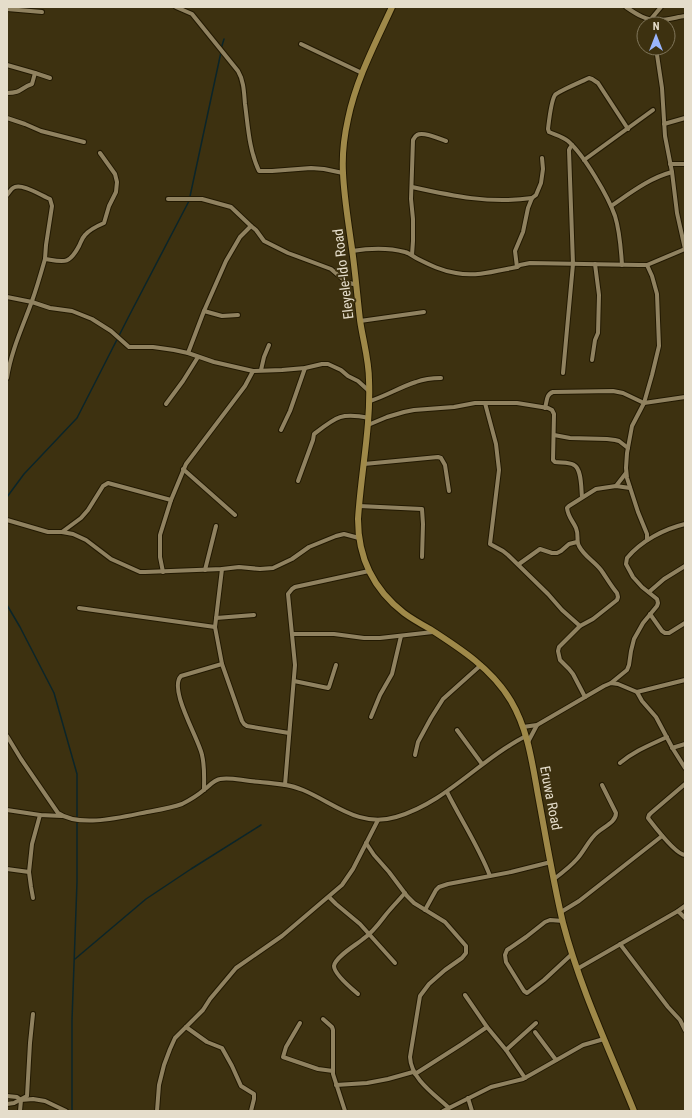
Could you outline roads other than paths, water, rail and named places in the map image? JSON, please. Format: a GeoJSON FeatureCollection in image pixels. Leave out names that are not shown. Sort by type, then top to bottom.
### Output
{"type":"FeatureCollection","features":[{"type":"Feature","properties":{"kind":"main road","name":"Eleyele-Ido Road"},"geometry":{"type":"LineString","coordinates":[[360,546],[358,519],[369,422],[370,391],[368,360],[360,321],[343,173],[347,121],[352,100],[362,73],[392,7]]}},
{"type":"Feature","properties":{"kind":"main road","name":"Eruwa Road"},"geometry":{"type":"LineString","coordinates":[[360,546],[364,559],[376,585],[393,604],[404,613],[453,644],[481,665],[496,680],[511,701],[527,739],[554,880],[572,954],[604,1039],[634,1111]]}},
{"type":"Feature","properties":{"kind":"street"},"geometry":{"type":"LineString","coordinates":[[176,7],[192,14],[238,71],[245,93],[250,142],[259,171],[310,168],[343,173]]}},
{"type":"Feature","properties":{"kind":"street"},"geometry":{"type":"LineString","coordinates":[[626,7],[642,16]]}},
{"type":"Feature","properties":{"kind":"street"},"geometry":{"type":"LineString","coordinates":[[654,16],[661,7]]}},
{"type":"Feature","properties":{"kind":"street"},"geometry":{"type":"LineString","coordinates":[[7,9],[42,12]]}},
{"type":"Feature","properties":{"kind":"street"},"geometry":{"type":"LineString","coordinates":[[301,44],[362,73]]}},
{"type":"Feature","properties":{"kind":"street"},"geometry":{"type":"LineString","coordinates":[[352,251],[368,248],[380,248],[406,252],[434,266],[459,274],[471,274],[486,273],[530,263],[647,265],[685,249],[677,213],[664,124],[662,88],[657,56]]}},
{"type":"Feature","properties":{"kind":"street"},"geometry":{"type":"LineString","coordinates":[[7,65],[50,78]]}},
{"type":"Feature","properties":{"kind":"street"},"geometry":{"type":"LineString","coordinates":[[7,93],[19,92],[26,86],[32,84],[35,73]]}},
{"type":"Feature","properties":{"kind":"street"},"geometry":{"type":"LineString","coordinates":[[622,265],[620,238],[615,216],[591,169],[572,145],[560,135],[551,133],[548,129],[553,101],[559,92],[589,78],[592,79],[598,83],[628,129]]}},
{"type":"Feature","properties":{"kind":"street"},"geometry":{"type":"LineString","coordinates":[[584,160],[653,110]]}},
{"type":"Feature","properties":{"kind":"street"},"geometry":{"type":"LineString","coordinates":[[7,118],[41,131],[84,142]]}},
{"type":"Feature","properties":{"kind":"street"},"geometry":{"type":"LineString","coordinates":[[664,124],[685,118]]}},
{"type":"Feature","properties":{"kind":"street"},"geometry":{"type":"LineString","coordinates":[[412,255],[413,219],[411,182],[413,170],[413,140],[415,136],[423,133],[446,141]]}},
{"type":"Feature","properties":{"kind":"street"},"geometry":{"type":"LineString","coordinates":[[563,373],[572,264],[569,150],[570,146],[572,145]]}},
{"type":"Feature","properties":{"kind":"street"},"geometry":{"type":"LineString","coordinates":[[45,259],[60,262],[69,260],[77,250],[84,236],[93,228],[104,223],[109,206],[116,192],[117,182],[115,174],[100,153]]}},
{"type":"Feature","properties":{"kind":"street"},"geometry":{"type":"LineString","coordinates":[[517,266],[515,251],[523,232],[528,208],[541,183],[543,169],[542,158]]}},
{"type":"Feature","properties":{"kind":"street"},"geometry":{"type":"LineString","coordinates":[[670,164],[685,164]]}},
{"type":"Feature","properties":{"kind":"street"},"geometry":{"type":"LineString","coordinates":[[611,206],[640,187],[672,172]]}},
{"type":"Feature","properties":{"kind":"street"},"geometry":{"type":"LineString","coordinates":[[7,195],[13,187],[26,187],[50,199],[52,206],[45,259],[32,302],[19,334],[7,378]]}},
{"type":"Feature","properties":{"kind":"street"},"geometry":{"type":"LineString","coordinates":[[412,187],[484,200],[515,201],[532,198]]}},
{"type":"Feature","properties":{"kind":"street"},"geometry":{"type":"LineString","coordinates":[[168,199],[202,199],[231,207],[256,230],[264,241],[288,253],[330,269],[346,282],[357,285]]}},
{"type":"Feature","properties":{"kind":"street"},"geometry":{"type":"LineString","coordinates":[[188,353],[226,260],[240,237],[251,226]]}},
{"type":"Feature","properties":{"kind":"street"},"geometry":{"type":"LineString","coordinates":[[592,360],[595,340],[598,334],[599,295],[595,264]]}},
{"type":"Feature","properties":{"kind":"street"},"geometry":{"type":"LineString","coordinates":[[647,265],[657,294],[659,346],[644,403],[632,426],[626,468],[630,488],[647,534],[647,540]]}},
{"type":"Feature","properties":{"kind":"street"},"geometry":{"type":"LineString","coordinates":[[7,297],[72,312],[92,319],[111,331],[129,347],[153,347],[188,353],[214,362],[253,371],[305,368],[328,364],[341,370],[370,391]]}},
{"type":"Feature","properties":{"kind":"street"},"geometry":{"type":"LineString","coordinates":[[204,311],[222,316],[238,316]]}},
{"type":"Feature","properties":{"kind":"street"},"geometry":{"type":"LineString","coordinates":[[360,321],[424,312]]}},
{"type":"Feature","properties":{"kind":"street"},"geometry":{"type":"LineString","coordinates":[[261,370],[269,345]]}},
{"type":"Feature","properties":{"kind":"street"},"geometry":{"type":"LineString","coordinates":[[166,404],[183,381],[198,356]]}},
{"type":"Feature","properties":{"kind":"street"},"geometry":{"type":"LineString","coordinates":[[281,430],[290,411],[305,368]]}},
{"type":"Feature","properties":{"kind":"street"},"geometry":{"type":"LineString","coordinates":[[162,572],[160,535],[183,469],[245,386],[253,371]]}},
{"type":"Feature","properties":{"kind":"street"},"geometry":{"type":"LineString","coordinates":[[370,401],[383,397],[418,381],[428,378],[441,378]]}},
{"type":"Feature","properties":{"kind":"street"},"geometry":{"type":"LineString","coordinates":[[545,408],[548,395],[553,392],[613,391],[623,393],[644,403],[685,397]]}},
{"type":"Feature","properties":{"kind":"street"},"geometry":{"type":"LineString","coordinates":[[298,481],[314,434],[341,416],[355,415],[369,422],[414,410],[454,407],[475,403],[517,403],[552,410],[554,414],[553,460],[554,462],[572,464],[577,467],[580,472],[582,497]]}},
{"type":"Feature","properties":{"kind":"street"},"geometry":{"type":"LineString","coordinates":[[485,403],[496,444],[498,470],[498,484],[490,544],[503,551],[518,564],[562,610],[580,626]]}},
{"type":"Feature","properties":{"kind":"street"},"geometry":{"type":"LineString","coordinates":[[554,435],[570,438],[615,440],[619,441],[628,448]]}},
{"type":"Feature","properties":{"kind":"street"},"geometry":{"type":"LineString","coordinates":[[364,464],[438,457],[441,458],[445,465],[449,491]]}},
{"type":"Feature","properties":{"kind":"street"},"geometry":{"type":"LineString","coordinates":[[183,469],[235,515]]}},
{"type":"Feature","properties":{"kind":"street"},"geometry":{"type":"LineString","coordinates":[[616,486],[626,473]]}},
{"type":"Feature","properties":{"kind":"street"},"geometry":{"type":"LineString","coordinates":[[62,532],[81,518],[88,510],[103,486],[108,483],[171,500]]}},
{"type":"Feature","properties":{"kind":"street"},"geometry":{"type":"LineString","coordinates":[[585,697],[573,674],[560,660],[558,651],[559,647],[580,626],[594,619],[618,597],[617,593],[600,568],[580,549],[577,542],[578,537],[576,529],[568,515],[567,508],[596,489],[616,486],[630,488]]}},
{"type":"Feature","properties":{"kind":"street"},"geometry":{"type":"LineString","coordinates":[[359,506],[422,509],[422,557]]}},
{"type":"Feature","properties":{"kind":"street"},"geometry":{"type":"LineString","coordinates":[[7,520],[48,532],[73,534],[86,540],[111,559],[140,572],[205,570],[239,567],[260,569],[273,568],[292,559],[309,547],[336,536],[344,534],[359,538]]}},
{"type":"Feature","properties":{"kind":"street"},"geometry":{"type":"LineString","coordinates":[[523,727],[537,725],[611,683],[627,670],[634,640],[642,623],[658,603],[657,599],[642,587],[633,577],[626,564],[626,560],[628,555],[647,540],[668,528],[685,524]]}},
{"type":"Feature","properties":{"kind":"street"},"geometry":{"type":"LineString","coordinates":[[205,570],[216,526]]}},
{"type":"Feature","properties":{"kind":"street"},"geometry":{"type":"LineString","coordinates":[[518,564],[540,549],[557,553],[569,544],[577,542]]}},
{"type":"Feature","properties":{"kind":"street"},"geometry":{"type":"LineString","coordinates":[[649,592],[664,579],[685,566]]}},
{"type":"Feature","properties":{"kind":"street"},"geometry":{"type":"LineString","coordinates":[[222,569],[215,627],[222,664],[244,724],[247,726],[289,733]]}},
{"type":"Feature","properties":{"kind":"street"},"geometry":{"type":"LineString","coordinates":[[285,785],[295,665],[288,594],[292,589],[369,571]]}},
{"type":"Feature","properties":{"kind":"street"},"geometry":{"type":"LineString","coordinates":[[79,608],[215,627]]}},
{"type":"Feature","properties":{"kind":"street"},"geometry":{"type":"LineString","coordinates":[[650,614],[665,633],[669,633],[685,623]]}},
{"type":"Feature","properties":{"kind":"street"},"geometry":{"type":"LineString","coordinates":[[216,618],[254,615]]}},
{"type":"Feature","properties":{"kind":"street"},"geometry":{"type":"LineString","coordinates":[[292,634],[334,634],[364,638],[380,638],[434,632]]}},
{"type":"Feature","properties":{"kind":"street"},"geometry":{"type":"LineString","coordinates":[[371,717],[380,695],[392,674],[401,636]]}},
{"type":"Feature","properties":{"kind":"street"},"geometry":{"type":"LineString","coordinates":[[204,790],[202,754],[187,720],[179,696],[177,684],[178,679],[181,676],[222,664]]}},
{"type":"Feature","properties":{"kind":"street"},"geometry":{"type":"LineString","coordinates":[[294,681],[328,688],[330,687],[336,665]]}},
{"type":"Feature","properties":{"kind":"street"},"geometry":{"type":"LineString","coordinates":[[415,755],[418,742],[443,699],[481,665]]}},
{"type":"Feature","properties":{"kind":"street"},"geometry":{"type":"LineString","coordinates":[[611,683],[618,684],[637,692],[685,680]]}},
{"type":"Feature","properties":{"kind":"street"},"geometry":{"type":"LineString","coordinates":[[637,692],[642,701],[656,717],[672,748],[685,768]]}},
{"type":"Feature","properties":{"kind":"street"},"geometry":{"type":"LineString","coordinates":[[7,810],[40,815],[62,816],[81,820],[118,818],[160,810],[181,804],[190,800],[215,781],[220,779],[230,779],[285,785],[302,789],[350,814],[364,818],[378,820],[395,818],[415,810],[447,792],[504,748],[527,739],[537,725]]}},
{"type":"Feature","properties":{"kind":"street"},"geometry":{"type":"LineString","coordinates":[[457,730],[482,764]]}},
{"type":"Feature","properties":{"kind":"street"},"geometry":{"type":"LineString","coordinates":[[7,736],[40,788],[54,808],[62,816]]}},
{"type":"Feature","properties":{"kind":"street"},"geometry":{"type":"LineString","coordinates":[[620,763],[642,748],[667,737]]}},
{"type":"Feature","properties":{"kind":"street"},"geometry":{"type":"LineString","coordinates":[[672,748],[685,744]]}},
{"type":"Feature","properties":{"kind":"street"},"geometry":{"type":"LineString","coordinates":[[685,784],[648,815],[648,818],[662,836],[680,854],[685,855]]}},
{"type":"Feature","properties":{"kind":"street"},"geometry":{"type":"LineString","coordinates":[[554,880],[577,858],[596,833],[616,817],[616,813],[602,785]]}},
{"type":"Feature","properties":{"kind":"street"},"geometry":{"type":"LineString","coordinates":[[447,792],[484,861],[490,876]]}},
{"type":"Feature","properties":{"kind":"street"},"geometry":{"type":"LineString","coordinates":[[33,898],[29,872],[32,844],[40,815]]}},
{"type":"Feature","properties":{"kind":"street"},"geometry":{"type":"LineString","coordinates":[[157,1111],[159,1085],[164,1065],[175,1038],[203,1010],[210,999],[236,968],[282,936],[342,885],[353,869],[378,820]]}},
{"type":"Feature","properties":{"kind":"street"},"geometry":{"type":"LineString","coordinates":[[561,912],[578,901],[662,836]]}},
{"type":"Feature","properties":{"kind":"street"},"geometry":{"type":"LineString","coordinates":[[366,843],[405,894],[414,903],[445,922],[466,946],[467,950],[462,958],[429,984],[420,996],[410,1057],[410,1063],[414,1073],[420,1081],[448,1108]]}},
{"type":"Feature","properties":{"kind":"street"},"geometry":{"type":"LineString","coordinates":[[425,910],[439,887],[551,862]]}},
{"type":"Feature","properties":{"kind":"street"},"geometry":{"type":"LineString","coordinates":[[7,869],[29,872]]}},
{"type":"Feature","properties":{"kind":"street"},"geometry":{"type":"LineString","coordinates":[[358,994],[339,976],[335,969],[335,963],[340,956],[369,935],[405,894]]}},
{"type":"Feature","properties":{"kind":"street"},"geometry":{"type":"LineString","coordinates":[[329,897],[360,924],[395,963]]}},
{"type":"Feature","properties":{"kind":"street"},"geometry":{"type":"LineString","coordinates":[[577,969],[685,906]]}},
{"type":"Feature","properties":{"kind":"street"},"geometry":{"type":"LineString","coordinates":[[678,911],[685,918]]}},
{"type":"Feature","properties":{"kind":"street"},"geometry":{"type":"LineString","coordinates":[[563,921],[550,920],[545,922],[507,950],[505,955],[506,962],[524,991],[528,992],[544,980],[572,954]]}},
{"type":"Feature","properties":{"kind":"street"},"geometry":{"type":"LineString","coordinates":[[620,944],[668,1007],[680,1020],[685,1030]]}},
{"type":"Feature","properties":{"kind":"street"},"geometry":{"type":"LineString","coordinates":[[465,995],[525,1078]]}},
{"type":"Feature","properties":{"kind":"street"},"geometry":{"type":"LineString","coordinates":[[20,1111],[22,1100],[27,1096],[33,1014]]}},
{"type":"Feature","properties":{"kind":"street"},"geometry":{"type":"LineString","coordinates":[[323,1020],[332,1027],[333,1030],[333,1071],[345,1111]]}},
{"type":"Feature","properties":{"kind":"street"},"geometry":{"type":"LineString","coordinates":[[506,1050],[536,1023]]}},
{"type":"Feature","properties":{"kind":"street"},"geometry":{"type":"LineString","coordinates":[[300,1024],[286,1047],[283,1057],[318,1069],[333,1071]]}},
{"type":"Feature","properties":{"kind":"street"},"geometry":{"type":"LineString","coordinates":[[336,1085],[381,1081],[414,1073],[487,1027]]}},
{"type":"Feature","properties":{"kind":"street"},"geometry":{"type":"LineString","coordinates":[[186,1028],[207,1042],[222,1048],[241,1086],[254,1094],[252,1111]]}},
{"type":"Feature","properties":{"kind":"street"},"geometry":{"type":"LineString","coordinates":[[535,1032],[556,1060]]}},
{"type":"Feature","properties":{"kind":"street"},"geometry":{"type":"LineString","coordinates":[[443,1111],[491,1087],[525,1078],[583,1045],[604,1039]]}},
{"type":"Feature","properties":{"kind":"street"},"geometry":{"type":"LineString","coordinates":[[7,1096],[17,1097],[22,1100]]}},
{"type":"Feature","properties":{"kind":"street"},"geometry":{"type":"LineString","coordinates":[[468,1098],[472,1111]]}},
{"type":"Feature","properties":{"kind":"street"},"geometry":{"type":"LineString","coordinates":[[7,1104],[33,1099],[45,1101],[66,1111]]}},
{"type":"Feature","properties":{"kind":"waterway"},"geometry":{"type":"LineString","coordinates":[[221,49],[224,39]]}},
{"type":"Feature","properties":{"kind":"waterway"},"geometry":{"type":"LineString","coordinates":[[7,497],[24,474],[77,418],[189,201],[221,52]]}},
{"type":"Feature","properties":{"kind":"waterway"},"geometry":{"type":"LineString","coordinates":[[7,605],[54,693],[77,774],[77,882],[72,1020],[72,1111]]}},
{"type":"Feature","properties":{"kind":"waterway"},"geometry":{"type":"LineString","coordinates":[[75,959],[146,899],[261,825]]}}]}
